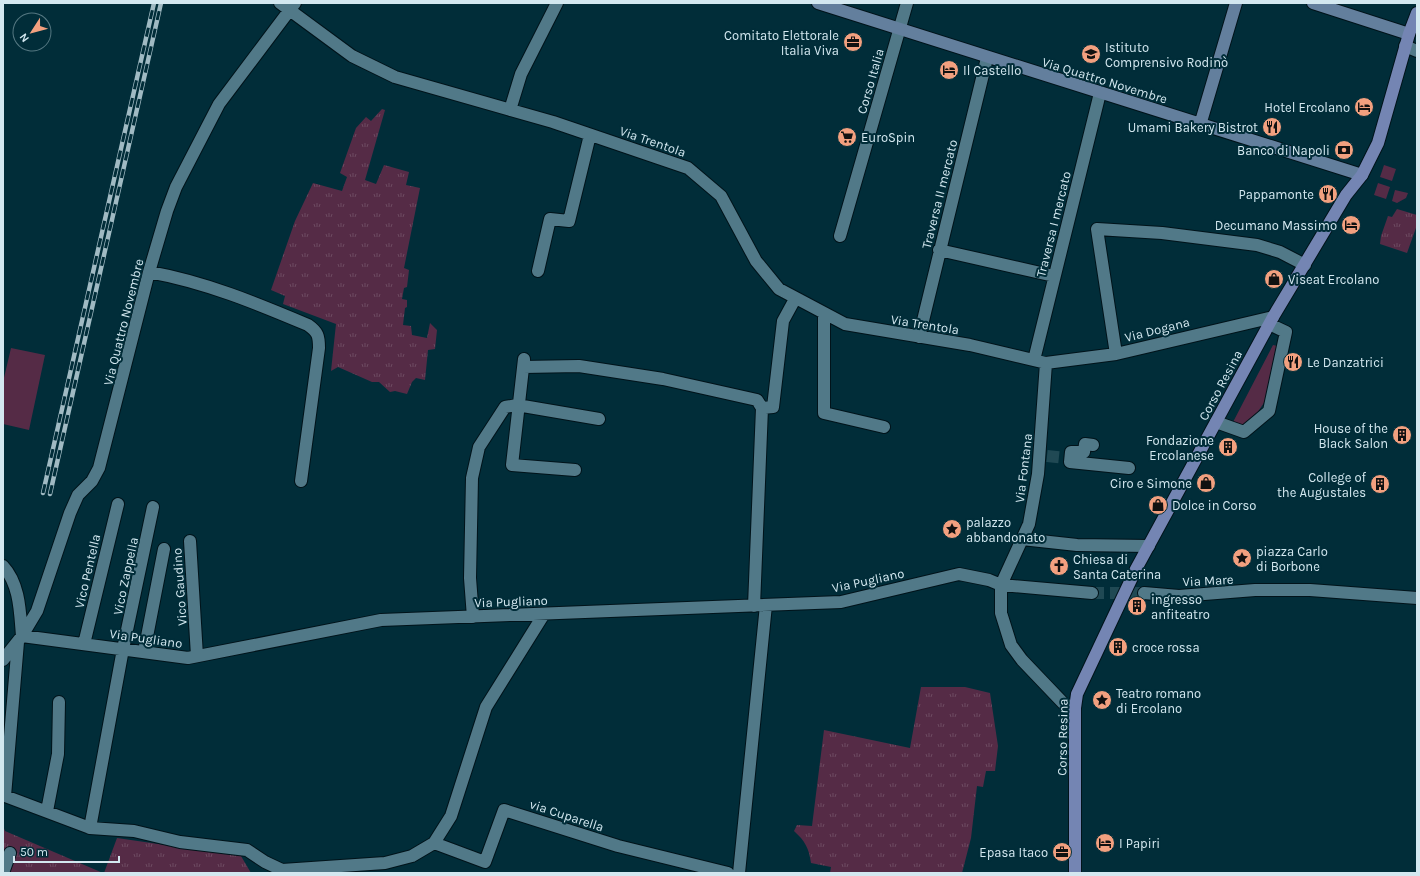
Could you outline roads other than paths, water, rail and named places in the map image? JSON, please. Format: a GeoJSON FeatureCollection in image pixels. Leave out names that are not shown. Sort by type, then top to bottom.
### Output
{"type":"FeatureCollection","features":[{"type":"Feature","properties":{"kind":"main road","name":"Corso Resina"},"geometry":{"type":"LineString","coordinates":[[1075,873],[1075,708],[1077,694],[1136,569],[1271,321],[1346,195],[1362,175],[1378,143],[1405,46],[1417,13]]}},
{"type":"Feature","properties":{"kind":"street","name":"Via Trentola"},"geometry":{"type":"LineString","coordinates":[[280,3],[292,7],[352,56],[395,77],[510,110],[688,168],[721,196],[756,262],[779,289],[845,324],[970,345],[1046,363]]}},
{"type":"Feature","properties":{"kind":"street"},"geometry":{"type":"LineString","coordinates":[[510,110],[520,74],[557,3]]}},
{"type":"Feature","properties":{"kind":"street","name":"Via Quattro Novembre"},"geometry":{"type":"LineString","coordinates":[[818,3],[900,28],[987,58],[1362,175]]}},
{"type":"Feature","properties":{"kind":"street","name":"Corso Italia"},"geometry":{"type":"LineString","coordinates":[[840,236],[907,3]]}},
{"type":"Feature","properties":{"kind":"street"},"geometry":{"type":"LineString","coordinates":[[1200,125],[1236,3]]}},
{"type":"Feature","properties":{"kind":"street"},"geometry":{"type":"LineString","coordinates":[[1313,3],[1409,34]]}},
{"type":"Feature","properties":{"kind":"street","name":"Via Quattro Novembre"},"geometry":{"type":"LineString","coordinates":[[3,660],[20,639],[37,611],[70,513],[78,495],[92,480],[99,468],[149,272],[167,211],[190,158],[219,104],[292,7]]}},
{"type":"Feature","properties":{"kind":"street"},"geometry":{"type":"LineString","coordinates":[[1405,46],[1417,51]]}},
{"type":"Feature","properties":{"kind":"street","name":"Traversa II mercato"},"geometry":{"type":"LineString","coordinates":[[919,337],[987,58]]}},
{"type":"Feature","properties":{"kind":"street","name":"Traversa I mercato"},"geometry":{"type":"LineString","coordinates":[[1034,360],[1100,93]]}},
{"type":"Feature","properties":{"kind":"street"},"geometry":{"type":"LineString","coordinates":[[538,271],[550,219],[569,221],[590,135]]}},
{"type":"Feature","properties":{"kind":"street"},"geometry":{"type":"LineString","coordinates":[[1116,354],[1097,229],[1162,233],[1256,245],[1280,252],[1305,265]]}},
{"type":"Feature","properties":{"kind":"street"},"geometry":{"type":"LineString","coordinates":[[939,250],[1054,276]]}},
{"type":"Feature","properties":{"kind":"street"},"geometry":{"type":"LineString","coordinates":[[149,272],[187,280],[247,299],[308,325],[316,330],[319,337],[319,348],[300,481]]}},
{"type":"Feature","properties":{"kind":"street"},"geometry":{"type":"LineString","coordinates":[[762,408],[773,407],[782,321],[796,299]]}},
{"type":"Feature","properties":{"kind":"street"},"geometry":{"type":"LineString","coordinates":[[824,314],[824,413],[884,427]]}},
{"type":"Feature","properties":{"kind":"street"},"geometry":{"type":"LineString","coordinates":[[1216,422],[1244,432],[1269,411],[1286,332],[1271,321]]}},
{"type":"Feature","properties":{"kind":"street","name":"Via Dogana"},"geometry":{"type":"LineString","coordinates":[[1046,363],[1116,354],[1271,321]]}},
{"type":"Feature","properties":{"kind":"street"},"geometry":{"type":"LineString","coordinates":[[575,470],[512,465],[517,405],[523,363],[578,366],[663,379],[757,400],[762,408],[754,606]]}},
{"type":"Feature","properties":{"kind":"street","name":"Via Fontana"},"geometry":{"type":"LineString","coordinates":[[1046,363],[1043,455],[1029,524],[1001,585],[1001,613],[1011,645],[1022,660],[1064,704],[1075,708]]}},
{"type":"Feature","properties":{"kind":"street"},"geometry":{"type":"LineString","coordinates":[[473,617],[470,578],[472,478],[480,447],[505,407],[517,405],[600,419]]}},
{"type":"Feature","properties":{"kind":"street"},"geometry":{"type":"LineString","coordinates":[[1093,445],[1085,444],[1084,452],[1071,452],[1068,458],[1070,462],[1129,468]]}},
{"type":"Feature","properties":{"kind":"street","name":"Vico Pentella"},"geometry":{"type":"LineString","coordinates":[[84,644],[118,504]]}},
{"type":"Feature","properties":{"kind":"street","name":"Vico Zappella"},"geometry":{"type":"LineString","coordinates":[[90,828],[123,649],[153,508]]}},
{"type":"Feature","properties":{"kind":"street"},"geometry":{"type":"LineString","coordinates":[[1022,539],[1077,545],[1149,546]]}},
{"type":"Feature","properties":{"kind":"street","name":"Vico Gaudino"},"geometry":{"type":"LineString","coordinates":[[190,541],[197,656]]}},
{"type":"Feature","properties":{"kind":"street"},"geometry":{"type":"LineString","coordinates":[[144,652],[164,549]]}},
{"type":"Feature","properties":{"kind":"street"},"geometry":{"type":"LineString","coordinates":[[3,566],[8,571],[18,597],[20,639],[5,796],[90,828],[134,831],[180,842],[247,850],[265,862],[282,870],[385,863],[412,856],[434,843],[451,816],[486,707],[544,614]]}},
{"type":"Feature","properties":{"kind":"street","name":"Via Pugliano"},"geometry":{"type":"LineString","coordinates":[[20,639],[84,644],[188,658],[381,620],[841,602],[959,574],[989,580],[1001,585],[1092,593]]}},
{"type":"Feature","properties":{"kind":"street","name":"Via Mare"},"geometry":{"type":"LineString","coordinates":[[1144,593],[1179,596],[1255,590],[1310,590],[1417,598]]}},
{"type":"Feature","properties":{"kind":"street"},"geometry":{"type":"LineString","coordinates":[[739,873],[766,605]]}},
{"type":"Feature","properties":{"kind":"street"},"geometry":{"type":"LineString","coordinates":[[47,811],[58,754],[59,702]]}},
{"type":"Feature","properties":{"kind":"street","name":"via Cuparella"},"geometry":{"type":"LineString","coordinates":[[434,843],[485,862],[504,810],[618,846],[728,873]]}},
{"type":"Feature","properties":{"kind":"street"},"geometry":{"type":"LineString","coordinates":[[3,873],[10,852]]}},
{"type":"Feature","properties":{"kind":"tunnel"},"geometry":{"type":"LineString","coordinates":[[1047,456],[1066,458]]}},
{"type":"Feature","properties":{"kind":"tunnel"},"geometry":{"type":"LineString","coordinates":[[1092,593],[1144,593]]}},
{"type":"Feature","properties":{"kind":"railway"},"geometry":{"type":"LineString","coordinates":[[43,493],[154,3]]}},
{"type":"Feature","properties":{"kind":"railway"},"geometry":{"type":"LineString","coordinates":[[50,494],[161,3]]}},
{"type":"Feature","properties":{"kind":"place","name":"Comitato Elettorale Italia Viva"},"geometry":{"type":"Point","coordinates":[853,42]}},
{"type":"Feature","properties":{"kind":"place","name":"Istituto Comprensivo Rodinò"},"geometry":{"type":"Point","coordinates":[1091,54]}},
{"type":"Feature","properties":{"kind":"place","name":"Il Castello"},"geometry":{"type":"Point","coordinates":[949,70]}},
{"type":"Feature","properties":{"kind":"place","name":"Hotel Ercolano"},"geometry":{"type":"Point","coordinates":[1364,107]}},
{"type":"Feature","properties":{"kind":"place","name":"Umami Bakery Bistrot"},"geometry":{"type":"Point","coordinates":[1272,127]}},
{"type":"Feature","properties":{"kind":"place","name":"EuroSpin"},"geometry":{"type":"Point","coordinates":[847,137]}},
{"type":"Feature","properties":{"kind":"place","name":"Banco di Napoli"},"geometry":{"type":"Point","coordinates":[1344,150]}},
{"type":"Feature","properties":{"kind":"place","name":"Pappamonte"},"geometry":{"type":"Point","coordinates":[1328,194]}},
{"type":"Feature","properties":{"kind":"place","name":"Decumano Massimo"},"geometry":{"type":"Point","coordinates":[1351,225]}},
{"type":"Feature","properties":{"kind":"place","name":"Viseat Ercolano"},"geometry":{"type":"Point","coordinates":[1274,279]}},
{"type":"Feature","properties":{"kind":"place","name":"Le Danzatrici"},"geometry":{"type":"Point","coordinates":[1293,362]}},
{"type":"Feature","properties":{"kind":"place","name":"House of the Black Salon"},"geometry":{"type":"Point","coordinates":[1402,435]}},
{"type":"Feature","properties":{"kind":"place","name":"Fondazione Ercolanese"},"geometry":{"type":"Point","coordinates":[1228,447]}},
{"type":"Feature","properties":{"kind":"place","name":"Ciro e Simone"},"geometry":{"type":"Point","coordinates":[1206,483]}},
{"type":"Feature","properties":{"kind":"place","name":"College of the Augustales"},"geometry":{"type":"Point","coordinates":[1380,484]}},
{"type":"Feature","properties":{"kind":"place","name":"Dolce in Corso"},"geometry":{"type":"Point","coordinates":[1158,505]}},
{"type":"Feature","properties":{"kind":"place","name":"palazzo abbandonato"},"geometry":{"type":"Point","coordinates":[952,529]}},
{"type":"Feature","properties":{"kind":"place","name":"piazza Carlo di Borbone"},"geometry":{"type":"Point","coordinates":[1242,558]}},
{"type":"Feature","properties":{"kind":"place","name":"Chiesa di Santa Caterina"},"geometry":{"type":"Point","coordinates":[1059,566]}},
{"type":"Feature","properties":{"kind":"place","name":"ingresso anfiteatro"},"geometry":{"type":"Point","coordinates":[1137,606]}},
{"type":"Feature","properties":{"kind":"place","name":"croce rossa"},"geometry":{"type":"Point","coordinates":[1118,647]}},
{"type":"Feature","properties":{"kind":"place","name":"Teatro romano di Ercolano"},"geometry":{"type":"Point","coordinates":[1102,700]}},
{"type":"Feature","properties":{"kind":"place","name":"I Papiri"},"geometry":{"type":"Point","coordinates":[1105,843]}},
{"type":"Feature","properties":{"kind":"place","name":"Epasa Itaco"},"geometry":{"type":"Point","coordinates":[1062,852]}}]}
